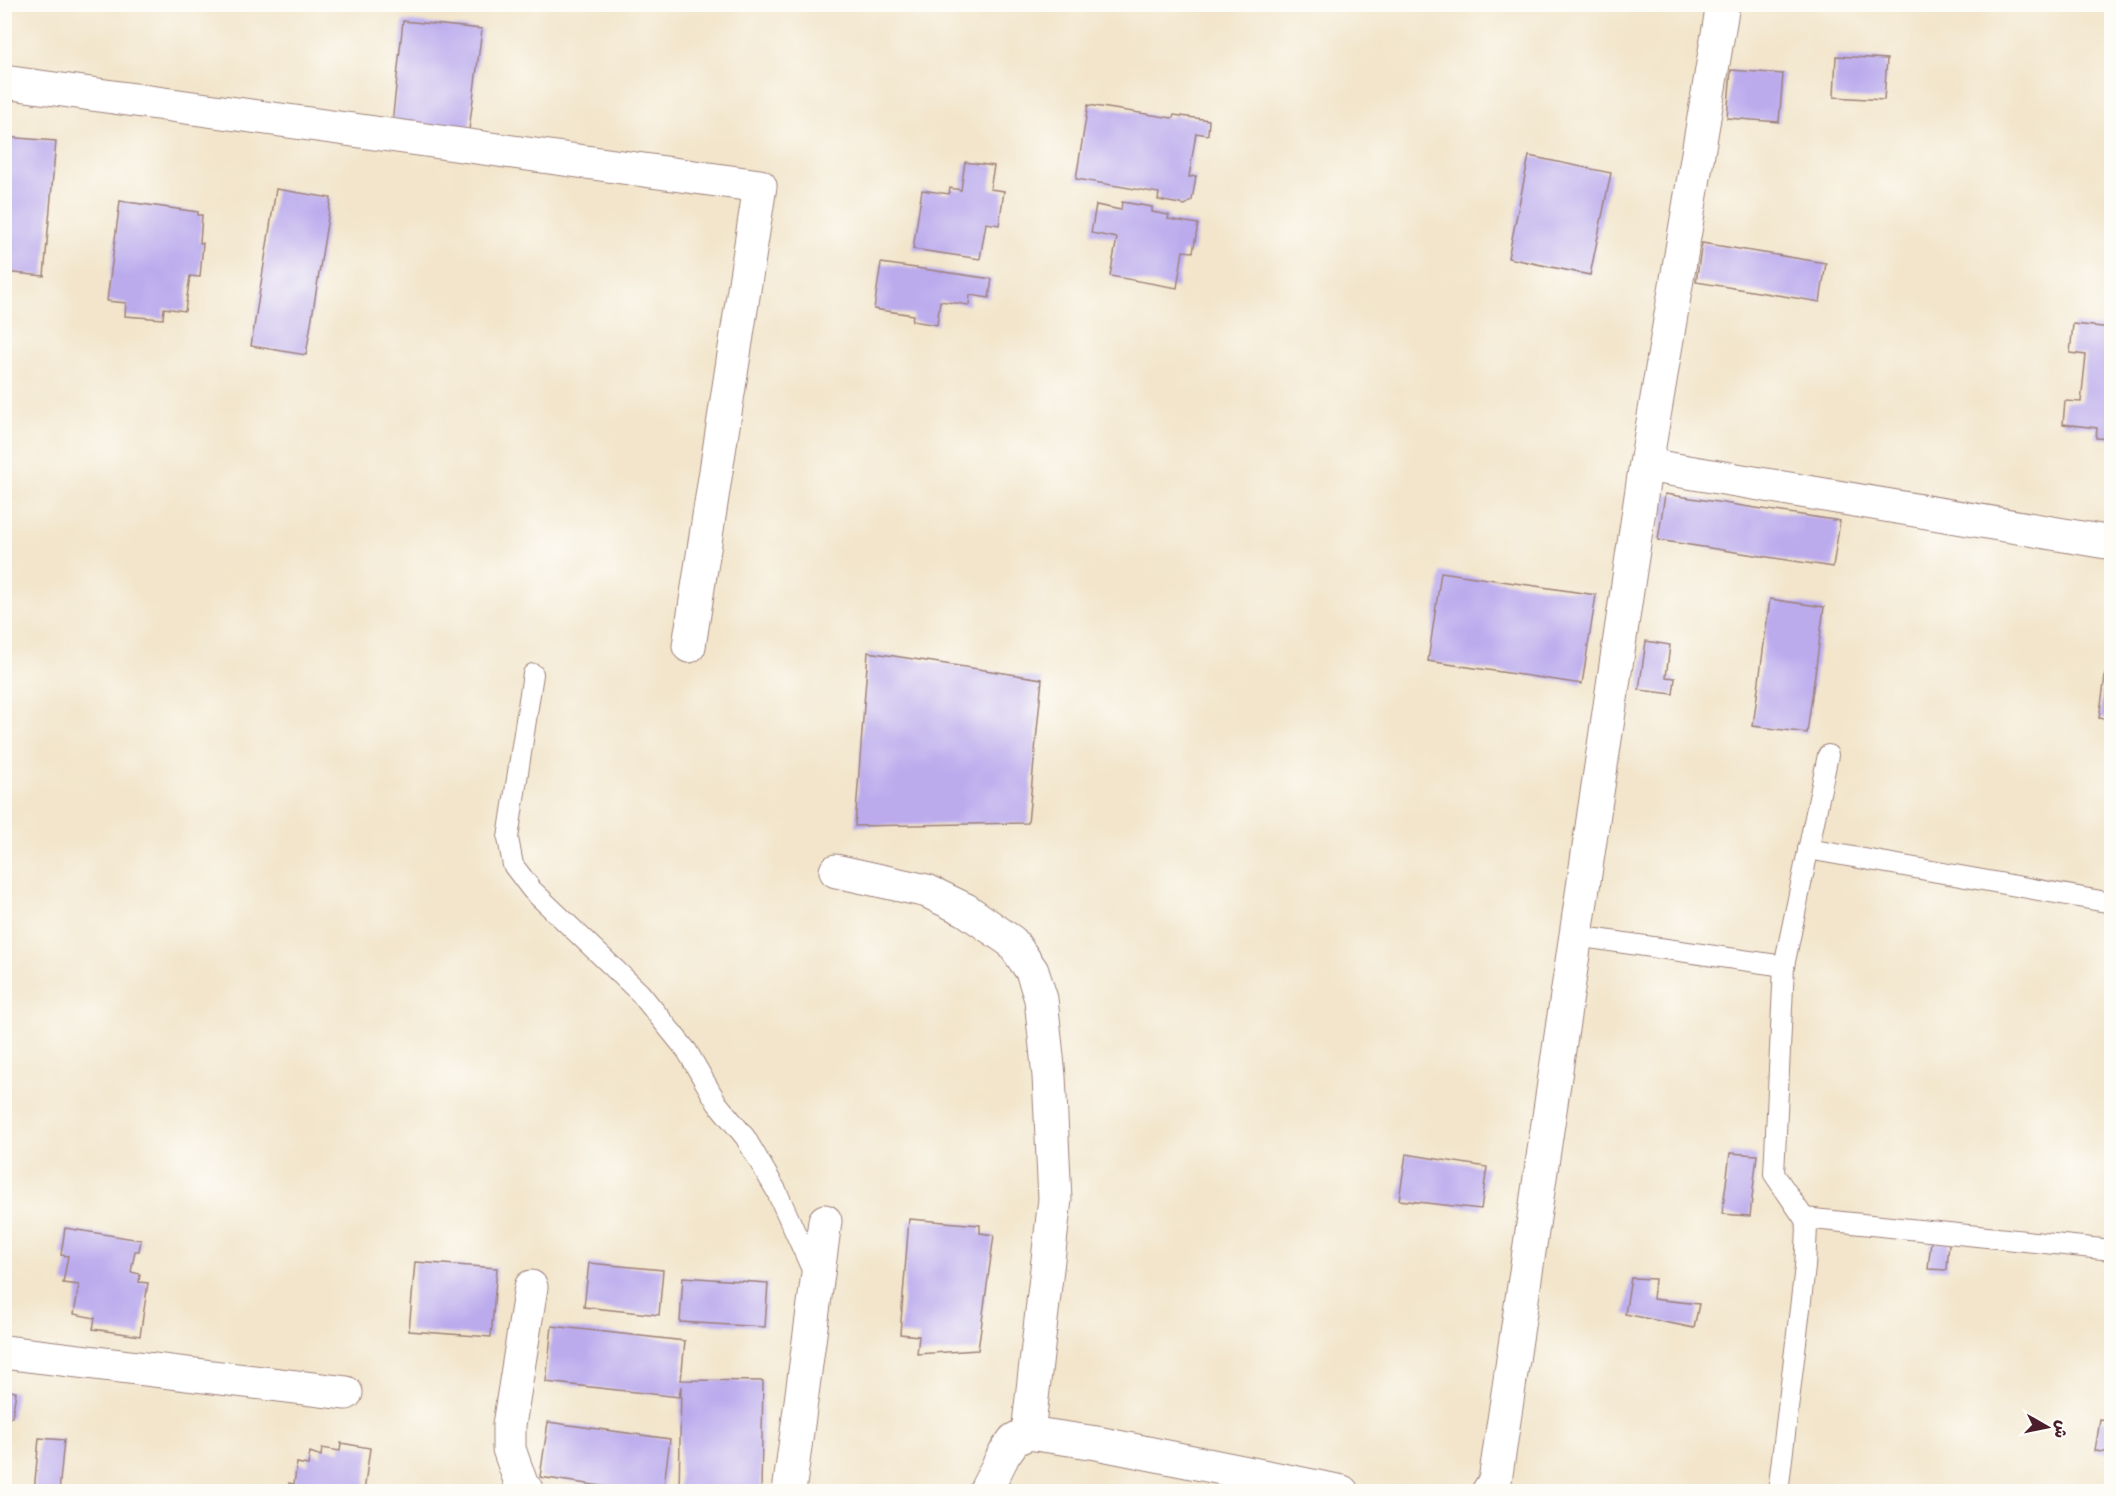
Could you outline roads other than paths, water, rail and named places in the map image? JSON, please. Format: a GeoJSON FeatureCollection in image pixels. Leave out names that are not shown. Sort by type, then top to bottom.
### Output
{"type":"FeatureCollection","features":[{"type":"Feature","properties":{"kind":"street"},"geometry":{"type":"LineString","coordinates":[[1488,1491],[1495,1481],[1646,465],[1723,4]]}},
{"type":"Feature","properties":{"kind":"street"},"geometry":{"type":"LineString","coordinates":[[4,82],[759,186],[689,646]]}},
{"type":"Feature","properties":{"kind":"street"},"geometry":{"type":"LineString","coordinates":[[1646,465],[2112,543]]}},
{"type":"Feature","properties":{"kind":"street"},"geometry":{"type":"LineString","coordinates":[[836,872],[927,891],[966,910],[1012,942],[1032,971],[1041,999],[1049,1076],[1054,1199],[1028,1433]]}},
{"type":"Feature","properties":{"kind":"street"},"geometry":{"type":"LineString","coordinates":[[789,1491],[825,1221]]}},
{"type":"Feature","properties":{"kind":"street"},"geometry":{"type":"LineString","coordinates":[[528,1491],[522,1486],[509,1449],[509,1425],[531,1287]]}},
{"type":"Feature","properties":{"kind":"street"},"geometry":{"type":"LineString","coordinates":[[4,1352],[346,1393]]}},
{"type":"Feature","properties":{"kind":"street"},"geometry":{"type":"LineString","coordinates":[[985,1491],[1014,1440],[1028,1433],[1097,1443],[1342,1491]]}},
{"type":"Feature","properties":{"kind":"lane"},"geometry":{"type":"LineString","coordinates":[[532,674],[508,838],[513,865],[532,890],[640,993],[687,1051],[717,1103],[746,1137],[776,1190],[817,1281]]}},
{"type":"Feature","properties":{"kind":"lane"},"geometry":{"type":"LineString","coordinates":[[1778,1491],[1805,1267],[1807,1227],[1804,1218],[1774,1174],[1784,966],[1828,755]]}},
{"type":"Feature","properties":{"kind":"lane"},"geometry":{"type":"LineString","coordinates":[[1808,849],[2112,903]]}},
{"type":"Feature","properties":{"kind":"lane"},"geometry":{"type":"LineString","coordinates":[[1576,936],[1784,966]]}},
{"type":"Feature","properties":{"kind":"lane"},"geometry":{"type":"LineString","coordinates":[[1804,1218],[2112,1250]]}}]}
